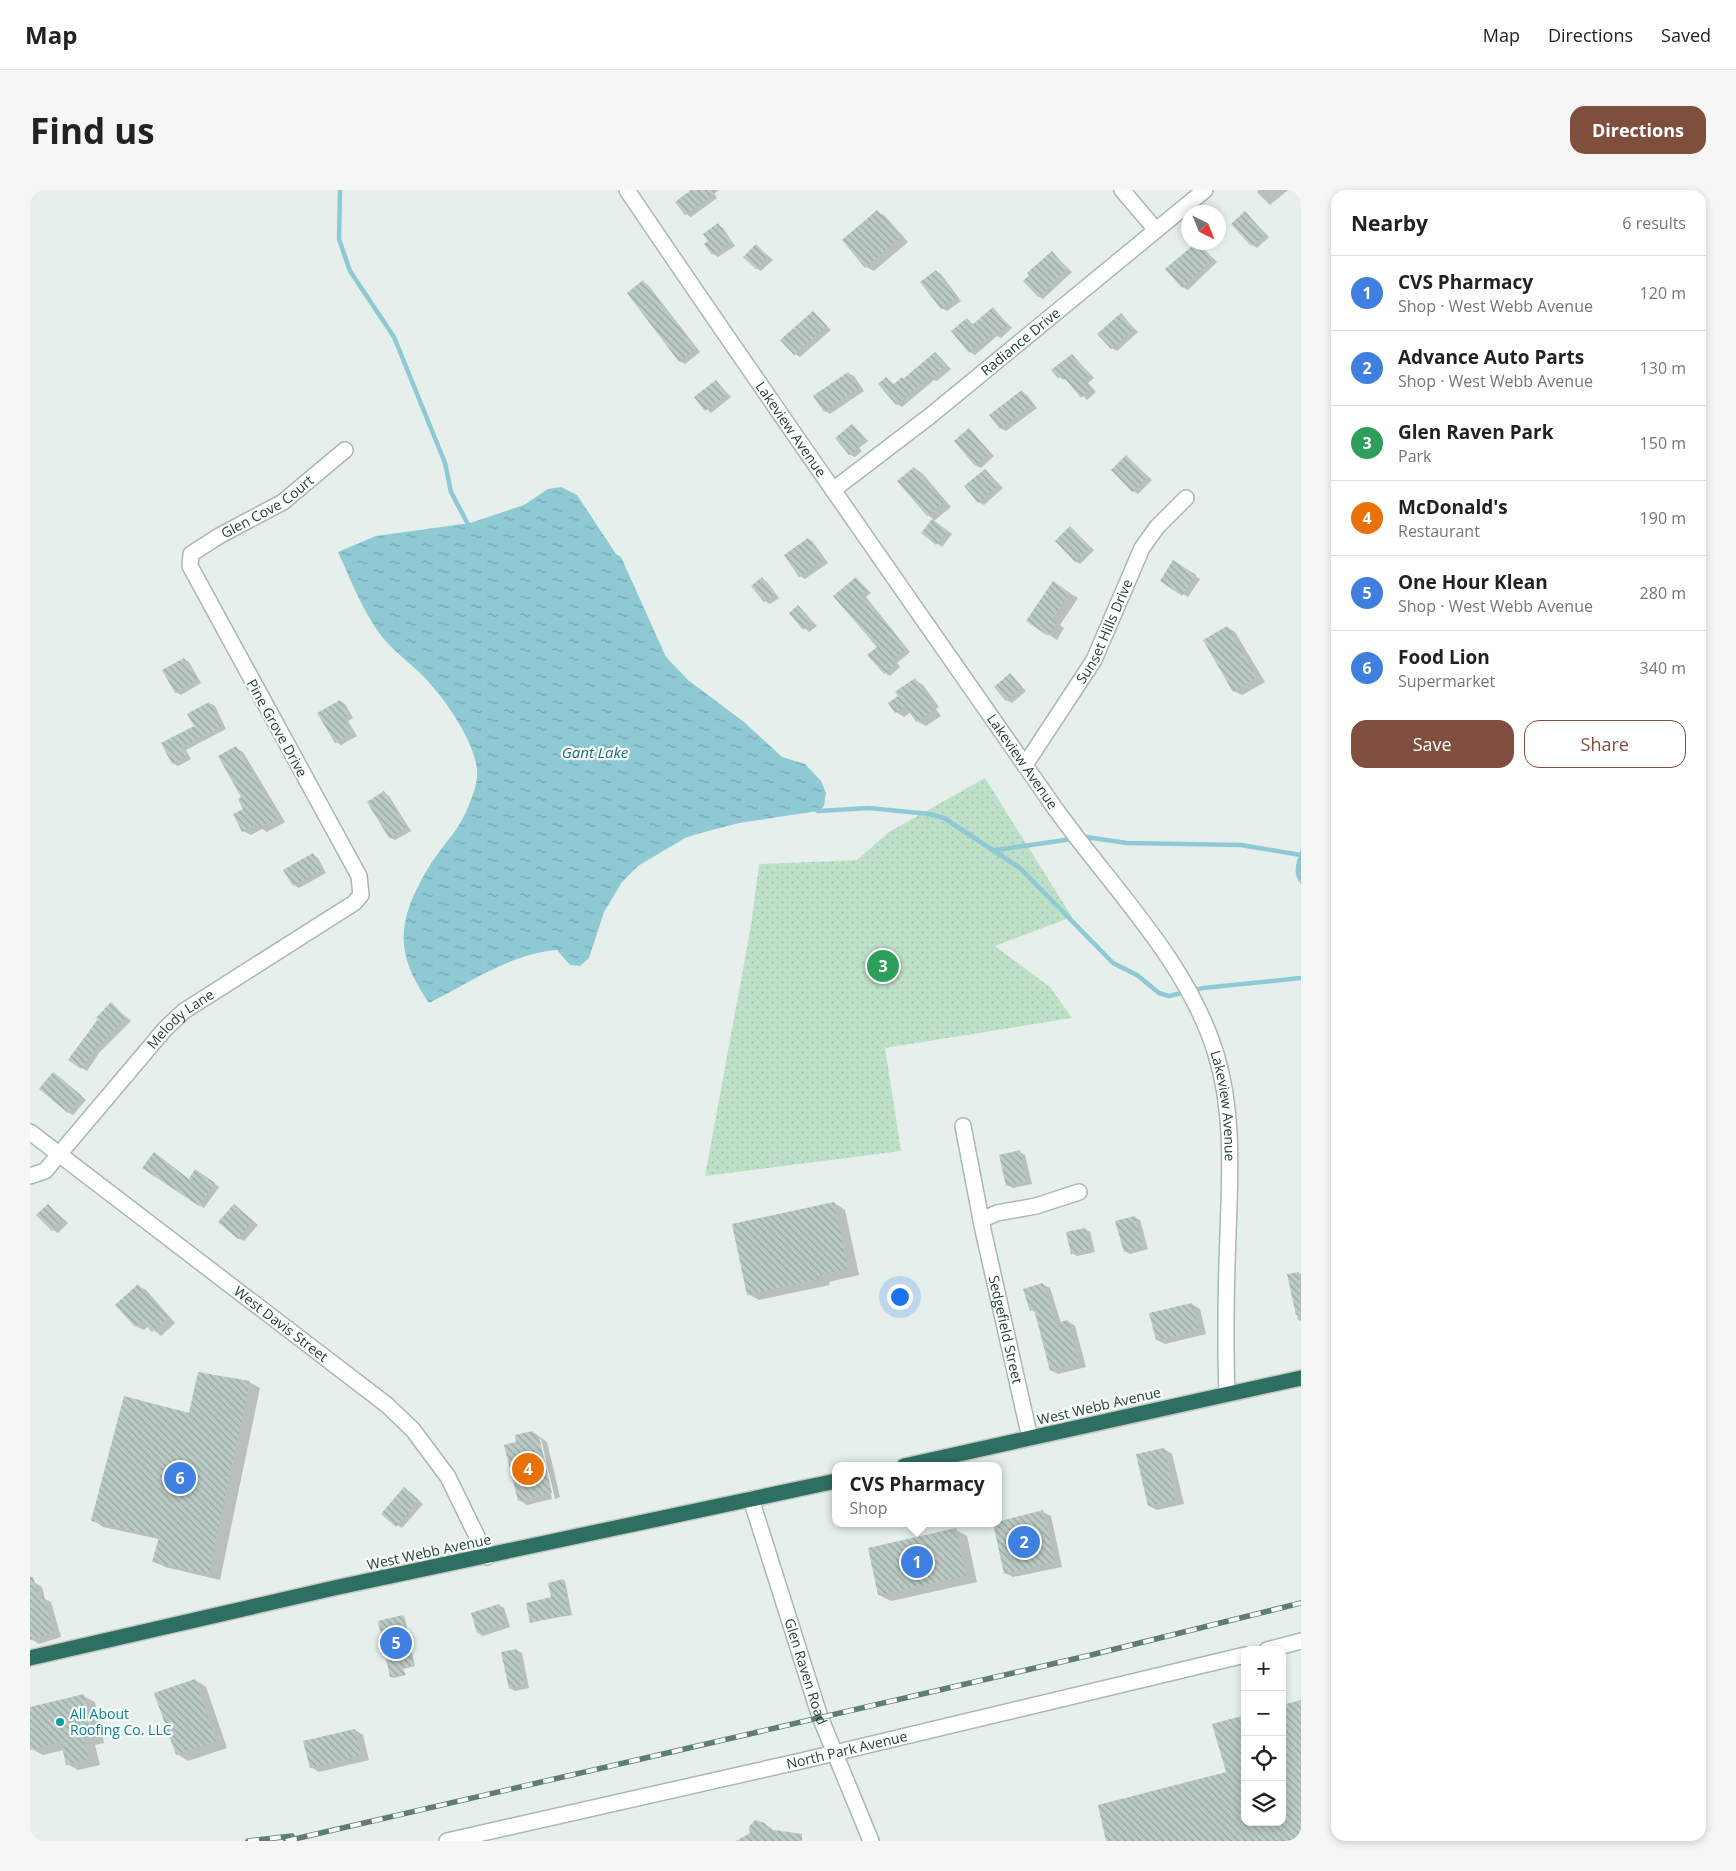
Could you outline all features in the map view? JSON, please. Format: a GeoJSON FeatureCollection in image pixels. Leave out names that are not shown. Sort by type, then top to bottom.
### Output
{"type":"FeatureCollection","features":[{"type":"Feature","properties":{"kind":"highway","name":"West Webb Avenue"},"geometry":{"type":"LineString","coordinates":[[922,1462],[1301,1378]]}},
{"type":"Feature","properties":{"kind":"highway","name":"West Webb Avenue"},"geometry":{"type":"LineString","coordinates":[[30,1658],[191,1620],[832,1481]]}},
{"type":"Feature","properties":{"kind":"street","name":"Lakeview Avenue"},"geometry":{"type":"LineString","coordinates":[[627,190],[1025,765],[1173,966],[1205,1024],[1216,1054],[1227,1101],[1230,1136],[1225,1344],[1227,1394]]}},
{"type":"Feature","properties":{"kind":"street"},"geometry":{"type":"LineString","coordinates":[[1122,190],[1156,230]]}},
{"type":"Feature","properties":{"kind":"street","name":"Radiance Drive"},"geometry":{"type":"LineString","coordinates":[[833,490],[930,416],[1205,190]]}},
{"type":"Feature","properties":{"kind":"street","name":"Glen Cove Court"},"geometry":{"type":"LineString","coordinates":[[190,562],[191,554],[219,536],[283,502],[345,450]]}},
{"type":"Feature","properties":{"kind":"street","name":"Sunset Hills Drive"},"geometry":{"type":"LineString","coordinates":[[1025,765],[1094,660],[1142,548],[1157,527],[1186,498]]}},
{"type":"Feature","properties":{"kind":"street","name":"Pine Grove Drive"},"geometry":{"type":"LineString","coordinates":[[190,562],[190,566],[220,622],[359,876],[360,895]]}},
{"type":"Feature","properties":{"kind":"street","name":"Melody Lane"},"geometry":{"type":"LineString","coordinates":[[30,1176],[45,1171],[61,1154],[165,1029],[184,1011],[354,903],[360,895]]}},
{"type":"Feature","properties":{"kind":"street","name":"Sedgefield Street"},"geometry":{"type":"LineString","coordinates":[[963,1126],[981,1220],[1030,1438]]}},
{"type":"Feature","properties":{"kind":"street","name":"West Davis Street"},"geometry":{"type":"LineString","coordinates":[[30,1132],[387,1405],[413,1430],[448,1477],[488,1556]]}},
{"type":"Feature","properties":{"kind":"street"},"geometry":{"type":"LineString","coordinates":[[981,1220],[997,1213],[1036,1206],[1079,1192]]}},
{"type":"Feature","properties":{"kind":"street","name":"Glen Raven Road"},"geometry":{"type":"LineString","coordinates":[[752,1499],[820,1717],[871,1841]]}},
{"type":"Feature","properties":{"kind":"street"},"geometry":{"type":"LineString","coordinates":[[1282,1646],[1301,1641]]}},
{"type":"Feature","properties":{"kind":"street","name":"North Park Avenue"},"geometry":{"type":"LineString","coordinates":[[447,1841],[1241,1656]]}},
{"type":"Feature","properties":{"kind":"green space"},"geometry":{"type":"Polygon","coordinates":[[[985,778],[1072,917],[995,946],[1050,987],[1072,1018],[885,1048],[901,1151],[705,1176],[751,926],[759,864],[857,860],[889,832],[985,778]]]}},
{"type":"Feature","properties":{"kind":"water","name":"Gant Lake"},"geometry":{"type":"Polygon","coordinates":[[[561,487],[577,495],[616,554],[621,557],[666,657],[688,680],[744,722],[782,757],[805,764],[821,781],[826,793],[824,806],[818,811],[739,823],[697,834],[685,838],[638,866],[622,882],[604,912],[589,958],[580,966],[570,965],[557,950],[540,952],[491,970],[429,1003],[410,968],[405,952],[405,921],[417,888],[427,870],[467,810],[477,781],[475,760],[461,726],[440,695],[383,638],[371,621],[338,552],[376,536],[470,523],[524,505],[548,489],[561,487]]]}},
{"type":"Feature","properties":{"kind":"water"},"geometry":{"type":"Polygon","coordinates":[[[1301,849],[1301,884],[1296,876],[1296,871],[1301,849]]]}},
{"type":"Feature","properties":{"kind":"building"},"geometry":{"type":"Polygon","coordinates":[[[691,190],[719,190],[685,215],[675,202],[691,190]]]}},
{"type":"Feature","properties":{"kind":"building"},"geometry":{"type":"Polygon","coordinates":[[[877,210],[901,237],[865,268],[842,240],[877,210]]]}},
{"type":"Feature","properties":{"kind":"building"},"geometry":{"type":"Polygon","coordinates":[[[1245,211],[1265,234],[1251,246],[1231,224],[1245,211]]]}},
{"type":"Feature","properties":{"kind":"building"},"geometry":{"type":"Polygon","coordinates":[[[718,223],[731,242],[712,255],[704,244],[708,241],[703,234],[718,223]]]}},
{"type":"Feature","properties":{"kind":"building"},"geometry":{"type":"Polygon","coordinates":[[[756,244],[768,256],[756,269],[743,257],[756,244]]]}},
{"type":"Feature","properties":{"kind":"building"},"geometry":{"type":"Polygon","coordinates":[[[1188,250],[1205,250],[1213,259],[1182,288],[1165,269],[1188,250]]]}},
{"type":"Feature","properties":{"kind":"building"},"geometry":{"type":"Polygon","coordinates":[[[1052,251],[1067,269],[1038,297],[1023,281],[1029,275],[1027,273],[1052,251]]]}},
{"type":"Feature","properties":{"kind":"building"},"geometry":{"type":"Polygon","coordinates":[[[936,270],[956,298],[941,309],[920,282],[936,270]]]}},
{"type":"Feature","properties":{"kind":"building"},"geometry":{"type":"Polygon","coordinates":[[[643,280],[696,349],[679,362],[627,293],[643,280]]]}},
{"type":"Feature","properties":{"kind":"building"},"geometry":{"type":"Polygon","coordinates":[[[993,307],[1008,325],[995,336],[993,333],[969,353],[951,331],[967,318],[972,325],[993,307]]]}},
{"type":"Feature","properties":{"kind":"building"},"geometry":{"type":"Polygon","coordinates":[[[813,311],[827,326],[794,355],[780,340],[813,311]]]}},
{"type":"Feature","properties":{"kind":"building"},"geometry":{"type":"Polygon","coordinates":[[[1121,313],[1134,329],[1111,349],[1097,334],[1121,313]]]}},
{"type":"Feature","properties":{"kind":"building"},"geometry":{"type":"Polygon","coordinates":[[[935,352],[947,365],[931,379],[929,377],[896,405],[878,384],[886,377],[893,385],[935,352]]]}},
{"type":"Feature","properties":{"kind":"building"},"geometry":{"type":"Polygon","coordinates":[[[1072,354],[1090,375],[1084,380],[1091,389],[1081,398],[1062,375],[1058,378],[1051,370],[1072,354]]]}},
{"type":"Feature","properties":{"kind":"building"},"geometry":{"type":"Polygon","coordinates":[[[848,372],[859,388],[824,412],[813,396],[848,372]]]}},
{"type":"Feature","properties":{"kind":"building"},"geometry":{"type":"Polygon","coordinates":[[[716,380],[727,394],[705,411],[694,397],[716,380]]]}},
{"type":"Feature","properties":{"kind":"building"},"geometry":{"type":"Polygon","coordinates":[[[1022,390],[1033,405],[1000,429],[989,415],[1022,390]]]}},
{"type":"Feature","properties":{"kind":"building"},"geometry":{"type":"Polygon","coordinates":[[[852,424],[863,437],[855,444],[858,448],[849,455],[835,438],[852,424]]]}},
{"type":"Feature","properties":{"kind":"building"},"geometry":{"type":"Polygon","coordinates":[[[969,428],[990,453],[975,466],[954,441],[969,428]]]}},
{"type":"Feature","properties":{"kind":"building"},"geometry":{"type":"Polygon","coordinates":[[[1126,455],[1148,477],[1132,492],[1111,470],[1126,455]]]}},
{"type":"Feature","properties":{"kind":"building"},"geometry":{"type":"Polygon","coordinates":[[[914,467],[944,502],[927,516],[897,481],[914,467]]]}},
{"type":"Feature","properties":{"kind":"building"},"geometry":{"type":"Polygon","coordinates":[[[985,469],[999,485],[978,503],[964,486],[985,469]]]}},
{"type":"Feature","properties":{"kind":"building"},"geometry":{"type":"Polygon","coordinates":[[[932,519],[948,531],[936,545],[921,533],[932,519]]]}},
{"type":"Feature","properties":{"kind":"building"},"geometry":{"type":"Polygon","coordinates":[[[1070,526],[1090,547],[1075,562],[1055,541],[1070,526]]]}},
{"type":"Feature","properties":{"kind":"building"},"geometry":{"type":"Polygon","coordinates":[[[808,538],[823,560],[799,577],[784,555],[808,538]]]}},
{"type":"Feature","properties":{"kind":"building"},"geometry":{"type":"Polygon","coordinates":[[[1173,560],[1196,575],[1182,596],[1160,581],[1173,560]]]}},
{"type":"Feature","properties":{"kind":"building"},"geometry":{"type":"Polygon","coordinates":[[[762,577],[775,594],[764,602],[751,586],[762,577]]]}},
{"type":"Feature","properties":{"kind":"building"},"geometry":{"type":"Polygon","coordinates":[[[856,577],[867,590],[862,594],[906,648],[893,660],[896,664],[884,674],[867,655],[877,647],[833,596],[856,577]]]}},
{"type":"Feature","properties":{"kind":"building"},"geometry":{"type":"Polygon","coordinates":[[[1053,581],[1070,593],[1052,619],[1057,623],[1048,636],[1026,621],[1053,581]]]}},
{"type":"Feature","properties":{"kind":"building"},"geometry":{"type":"Polygon","coordinates":[[[798,605],[813,622],[803,630],[789,613],[798,605]]]}},
{"type":"Feature","properties":{"kind":"building"},"geometry":{"type":"Polygon","coordinates":[[[1227,626],[1257,677],[1233,692],[1203,640],[1227,626]]]}},
{"type":"Feature","properties":{"kind":"building"},"geometry":{"type":"Polygon","coordinates":[[[184,658],[197,680],[175,693],[162,670],[184,658]]]}},
{"type":"Feature","properties":{"kind":"building"},"geometry":{"type":"Polygon","coordinates":[[[1010,673],[1022,687],[1006,701],[994,687],[1010,673]]]}},
{"type":"Feature","properties":{"kind":"building"},"geometry":{"type":"Polygon","coordinates":[[[915,678],[931,702],[929,704],[933,711],[916,722],[905,706],[895,713],[888,703],[898,696],[895,692],[915,678]]]}},
{"type":"Feature","properties":{"kind":"building"},"geometry":{"type":"Polygon","coordinates":[[[340,700],[349,715],[343,718],[352,733],[335,743],[317,713],[340,700]]]}},
{"type":"Feature","properties":{"kind":"building"},"geometry":{"type":"Polygon","coordinates":[[[209,702],[222,726],[182,747],[187,756],[172,764],[161,743],[194,726],[187,714],[209,702]]]}},
{"type":"Feature","properties":{"kind":"building"},"geometry":{"type":"Polygon","coordinates":[[[236,746],[279,818],[259,828],[256,824],[242,832],[233,814],[243,809],[238,799],[241,797],[218,756],[236,746]]]}},
{"type":"Feature","properties":{"kind":"building"},"geometry":{"type":"Polygon","coordinates":[[[384,791],[406,828],[389,838],[367,802],[384,791]]]}},
{"type":"Feature","properties":{"kind":"building"},"geometry":{"type":"Polygon","coordinates":[[[313,853],[322,870],[293,886],[283,870],[313,853]]]}},
{"type":"Feature","properties":{"kind":"building"},"geometry":{"type":"Polygon","coordinates":[[[111,1002],[126,1018],[94,1051],[81,1069],[68,1060],[98,1019],[96,1018],[111,1002]]]}},
{"type":"Feature","properties":{"kind":"building"},"geometry":{"type":"Polygon","coordinates":[[[53,1072],[82,1096],[68,1113],[39,1089],[53,1072]]]}},
{"type":"Feature","properties":{"kind":"building"},"geometry":{"type":"Polygon","coordinates":[[[1020,1150],[1027,1181],[1006,1186],[999,1155],[1020,1150]]]}},
{"type":"Feature","properties":{"kind":"building"},"geometry":{"type":"Polygon","coordinates":[[[154,1152],[189,1179],[195,1169],[215,1183],[199,1206],[142,1168],[154,1152]]]}},
{"type":"Feature","properties":{"kind":"building"},"geometry":{"type":"Polygon","coordinates":[[[834,1202],[848,1269],[818,1276],[819,1279],[747,1295],[732,1224],[834,1202]]]}},
{"type":"Feature","properties":{"kind":"building"},"geometry":{"type":"Polygon","coordinates":[[[48,1204],[63,1220],[52,1231],[36,1215],[48,1204]]]}},
{"type":"Feature","properties":{"kind":"building"},"geometry":{"type":"Polygon","coordinates":[[[234,1204],[253,1221],[238,1239],[218,1222],[234,1204]]]}},
{"type":"Feature","properties":{"kind":"building"},"geometry":{"type":"Polygon","coordinates":[[[1135,1216],[1143,1247],[1124,1252],[1115,1221],[1135,1216]]]}},
{"type":"Feature","properties":{"kind":"building"},"geometry":{"type":"Polygon","coordinates":[[[1085,1228],[1090,1249],[1071,1254],[1066,1232],[1085,1228]]]}},
{"type":"Feature","properties":{"kind":"building"},"geometry":{"type":"Polygon","coordinates":[[[1299,1272],[1301,1314],[1296,1315],[1287,1274],[1299,1272]]]}},
{"type":"Feature","properties":{"kind":"building"},"geometry":{"type":"Polygon","coordinates":[[[1043,1283],[1056,1323],[1068,1320],[1079,1363],[1050,1371],[1034,1309],[1030,1311],[1023,1289],[1043,1283]]]}},
{"type":"Feature","properties":{"kind":"building"},"geometry":{"type":"Polygon","coordinates":[[[138,1284],[168,1318],[152,1332],[142,1320],[135,1327],[115,1305],[138,1284]]]}},
{"type":"Feature","properties":{"kind":"building"},"geometry":{"type":"Polygon","coordinates":[[[1192,1303],[1199,1330],[1156,1340],[1149,1313],[1192,1303]]]}},
{"type":"Feature","properties":{"kind":"building"},"geometry":{"type":"Polygon","coordinates":[[[198,1372],[250,1381],[209,1574],[152,1562],[159,1537],[91,1521],[124,1396],[189,1413],[198,1372]]]}},
{"type":"Feature","properties":{"kind":"building"},"geometry":{"type":"Polygon","coordinates":[[[533,1431],[535,1438],[539,1436],[552,1493],[518,1501],[504,1445],[516,1442],[515,1435],[533,1431]]]}},
{"type":"Feature","properties":{"kind":"building"},"geometry":{"type":"Polygon","coordinates":[[[1164,1448],[1176,1500],[1148,1506],[1136,1454],[1164,1448]]]}},
{"type":"Feature","properties":{"kind":"building"},"geometry":{"type":"Polygon","coordinates":[[[404,1487],[419,1500],[396,1527],[381,1514],[404,1487]]]}},
{"type":"Feature","properties":{"kind":"building"},"geometry":{"type":"Polygon","coordinates":[[[1043,1510],[1055,1562],[1004,1574],[994,1527],[1002,1527],[1002,1521],[1043,1510]]]}},
{"type":"Feature","properties":{"kind":"building"},"geometry":{"type":"Polygon","coordinates":[[[956,1528],[966,1576],[878,1595],[868,1548],[956,1528]]]}},
{"type":"Feature","properties":{"kind":"building"},"geometry":{"type":"Polygon","coordinates":[[[30,1577],[33,1577],[39,1598],[43,1596],[54,1633],[30,1640],[30,1577]]]}},
{"type":"Feature","properties":{"kind":"building"},"geometry":{"type":"Polygon","coordinates":[[[563,1579],[570,1614],[530,1623],[526,1603],[551,1597],[548,1583],[563,1579]]]}},
{"type":"Feature","properties":{"kind":"building"},"geometry":{"type":"Polygon","coordinates":[[[499,1604],[506,1624],[477,1633],[471,1613],[499,1604]]]}},
{"type":"Feature","properties":{"kind":"building"},"geometry":{"type":"Polygon","coordinates":[[[403,1615],[414,1665],[402,1668],[405,1674],[390,1677],[378,1621],[403,1615]]]}},
{"type":"Feature","properties":{"kind":"building"},"geometry":{"type":"Polygon","coordinates":[[[517,1649],[524,1685],[509,1689],[501,1652],[517,1649]]]}},
{"type":"Feature","properties":{"kind":"building"},"geometry":{"type":"Polygon","coordinates":[[[195,1679],[216,1741],[176,1755],[154,1693],[195,1679]]]}},
{"type":"Feature","properties":{"kind":"building","name":"All About Roofing Co. LLC"},"geometry":{"type":"Polygon","coordinates":[[[84,1694],[94,1737],[84,1739],[89,1759],[66,1765],[61,1742],[30,1750],[30,1707],[84,1694]]]}},
{"type":"Feature","properties":{"kind":"building"},"geometry":{"type":"Polygon","coordinates":[[[1301,1700],[1301,1841],[1106,1841],[1098,1805],[1226,1772],[1212,1724],[1241,1716],[1241,1826],[1286,1826],[1286,1704],[1301,1700]]]}},
{"type":"Feature","properties":{"kind":"building"},"geometry":{"type":"Polygon","coordinates":[[[355,1729],[361,1755],[310,1768],[303,1741],[355,1729]]]}},
{"type":"Feature","properties":{"kind":"building"},"geometry":{"type":"Polygon","coordinates":[[[755,1820],[765,1823],[767,1829],[802,1834],[802,1841],[736,1841],[750,1833],[749,1827],[755,1820]]]}},
{"type":"Feature","properties":{"kind":"waterway"},"geometry":{"type":"LineString","coordinates":[[340,190],[339,239],[350,271],[394,337],[445,463],[451,492],[470,528]]}},
{"type":"Feature","properties":{"kind":"waterway"},"geometry":{"type":"LineString","coordinates":[[815,809],[818,811],[869,808],[929,814],[944,818],[1020,868],[1113,963],[1137,975],[1159,993],[1169,996],[1203,988],[1301,978]]}},
{"type":"Feature","properties":{"kind":"waterway"},"geometry":{"type":"LineString","coordinates":[[996,850],[1086,837],[1127,843],[1241,845],[1301,855]]}},
{"type":"Feature","properties":{"kind":"railway"},"geometry":{"type":"LineString","coordinates":[[286,1841],[1091,1655],[1301,1603]]}},
{"type":"Feature","properties":{"kind":"railway"},"geometry":{"type":"LineString","coordinates":[[248,1841],[292,1836]]}},
{"type":"Feature","properties":{"kind":"place","name":"Glen Raven Park"},"geometry":{"type":"Point","coordinates":[883,966]}},
{"type":"Feature","properties":{"kind":"place","name":"McDonald's"},"geometry":{"type":"Point","coordinates":[528,1469]}},
{"type":"Feature","properties":{"kind":"place","name":"Food Lion"},"geometry":{"type":"Point","coordinates":[180,1478]}},
{"type":"Feature","properties":{"kind":"place","name":"Advance Auto Parts"},"geometry":{"type":"Point","coordinates":[1024,1542]}},
{"type":"Feature","properties":{"kind":"place","name":"CVS Pharmacy"},"geometry":{"type":"Point","coordinates":[917,1562]}},
{"type":"Feature","properties":{"kind":"place","name":"One Hour Klean"},"geometry":{"type":"Point","coordinates":[396,1643]}},
{"type":"Feature","properties":{"kind":"place","name":"All About Roofing Co. LLC"},"geometry":{"type":"Point","coordinates":[60,1722]}}]}
